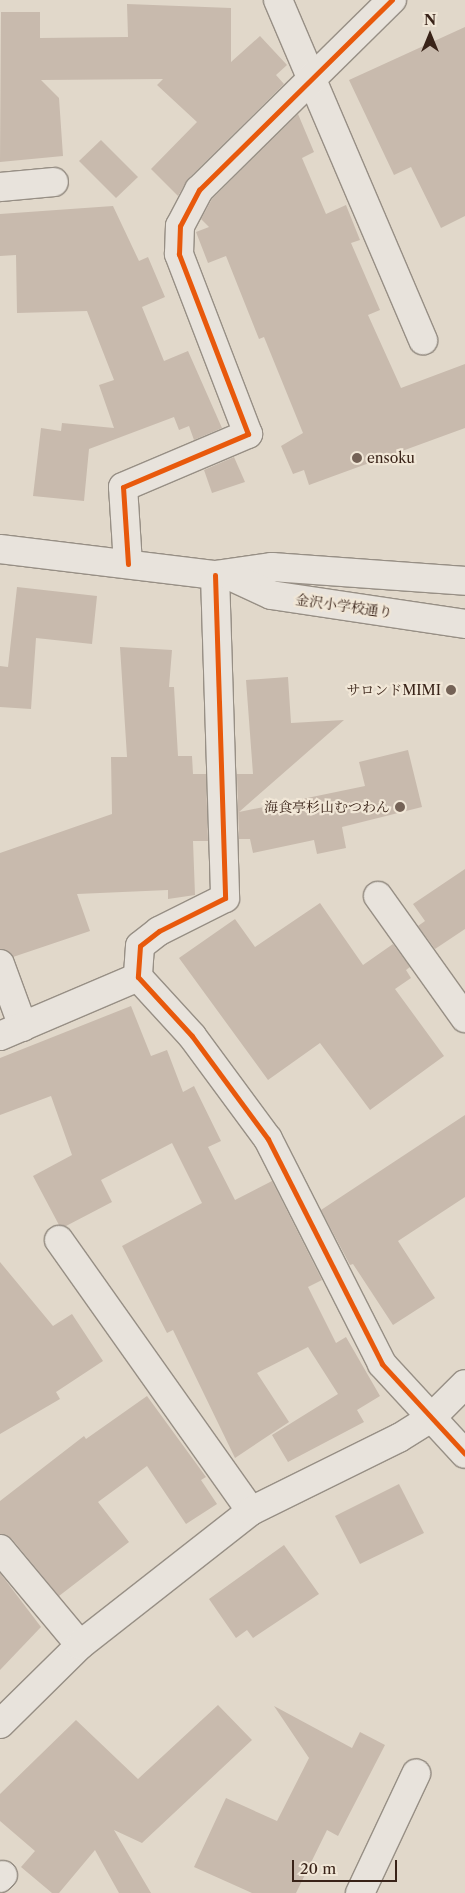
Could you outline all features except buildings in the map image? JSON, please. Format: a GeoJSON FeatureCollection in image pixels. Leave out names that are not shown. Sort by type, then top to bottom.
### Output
{"type":"FeatureCollection","features":[{"type":"Feature","properties":{"kind":"street"},"geometry":{"type":"LineString","coordinates":[[278,0],[423,340]]}},
{"type":"Feature","properties":{"kind":"street"},"geometry":{"type":"LineString","coordinates":[[128,564],[123,487],[248,434],[179,254],[180,226],[199,190],[313,80],[392,0]]}},
{"type":"Feature","properties":{"kind":"street"},"geometry":{"type":"LineString","coordinates":[[0,187],[54,182]]}},
{"type":"Feature","properties":{"kind":"street","name":"金沢小学校通り"},"geometry":{"type":"LineString","coordinates":[[0,549],[221,575],[271,595],[465,624]]}},
{"type":"Feature","properties":{"kind":"street","name":"金沢小学校通り"},"geometry":{"type":"LineString","coordinates":[[221,575],[272,567],[465,581]]}},
{"type":"Feature","properties":{"kind":"street"},"geometry":{"type":"LineString","coordinates":[[221,575],[225,898],[159,930],[140,946],[138,977],[192,1036],[268,1139],[382,1364],[430,1419],[465,1454]]}},
{"type":"Feature","properties":{"kind":"street"},"geometry":{"type":"LineString","coordinates":[[378,896],[465,1018]]}},
{"type":"Feature","properties":{"kind":"street"},"geometry":{"type":"LineString","coordinates":[[0,964],[12,1031],[138,977]]}},
{"type":"Feature","properties":{"kind":"street"},"geometry":{"type":"LineString","coordinates":[[59,1240],[251,1511]]}},
{"type":"Feature","properties":{"kind":"street"},"geometry":{"type":"LineString","coordinates":[[0,1724],[80,1645],[251,1511],[430,1419],[465,1384]]}},
{"type":"Feature","properties":{"kind":"street"},"geometry":{"type":"LineString","coordinates":[[0,1549],[80,1645]]}},
{"type":"Feature","properties":{"kind":"street"},"geometry":{"type":"LineString","coordinates":[[360,1893],[416,1774]]}},
{"type":"Feature","properties":{"kind":"cycle path"},"geometry":{"type":"LineString","coordinates":[[128,564],[123,487],[248,434],[179,254],[180,226],[199,190],[392,0]]}},
{"type":"Feature","properties":{"kind":"cycle path"},"geometry":{"type":"LineString","coordinates":[[215,575],[225,898],[159,931],[140,946],[138,977],[192,1036],[268,1139],[382,1364],[465,1454]]}},
{"type":"Feature","properties":{"kind":"place","name":"ensoku"},"geometry":{"type":"Point","coordinates":[357,458]}},
{"type":"Feature","properties":{"kind":"place","name":"サロンドMIMI"},"geometry":{"type":"Point","coordinates":[451,690]}},
{"type":"Feature","properties":{"kind":"place","name":"海食亭杉山むつわん"},"geometry":{"type":"Point","coordinates":[400,807]}}]}
